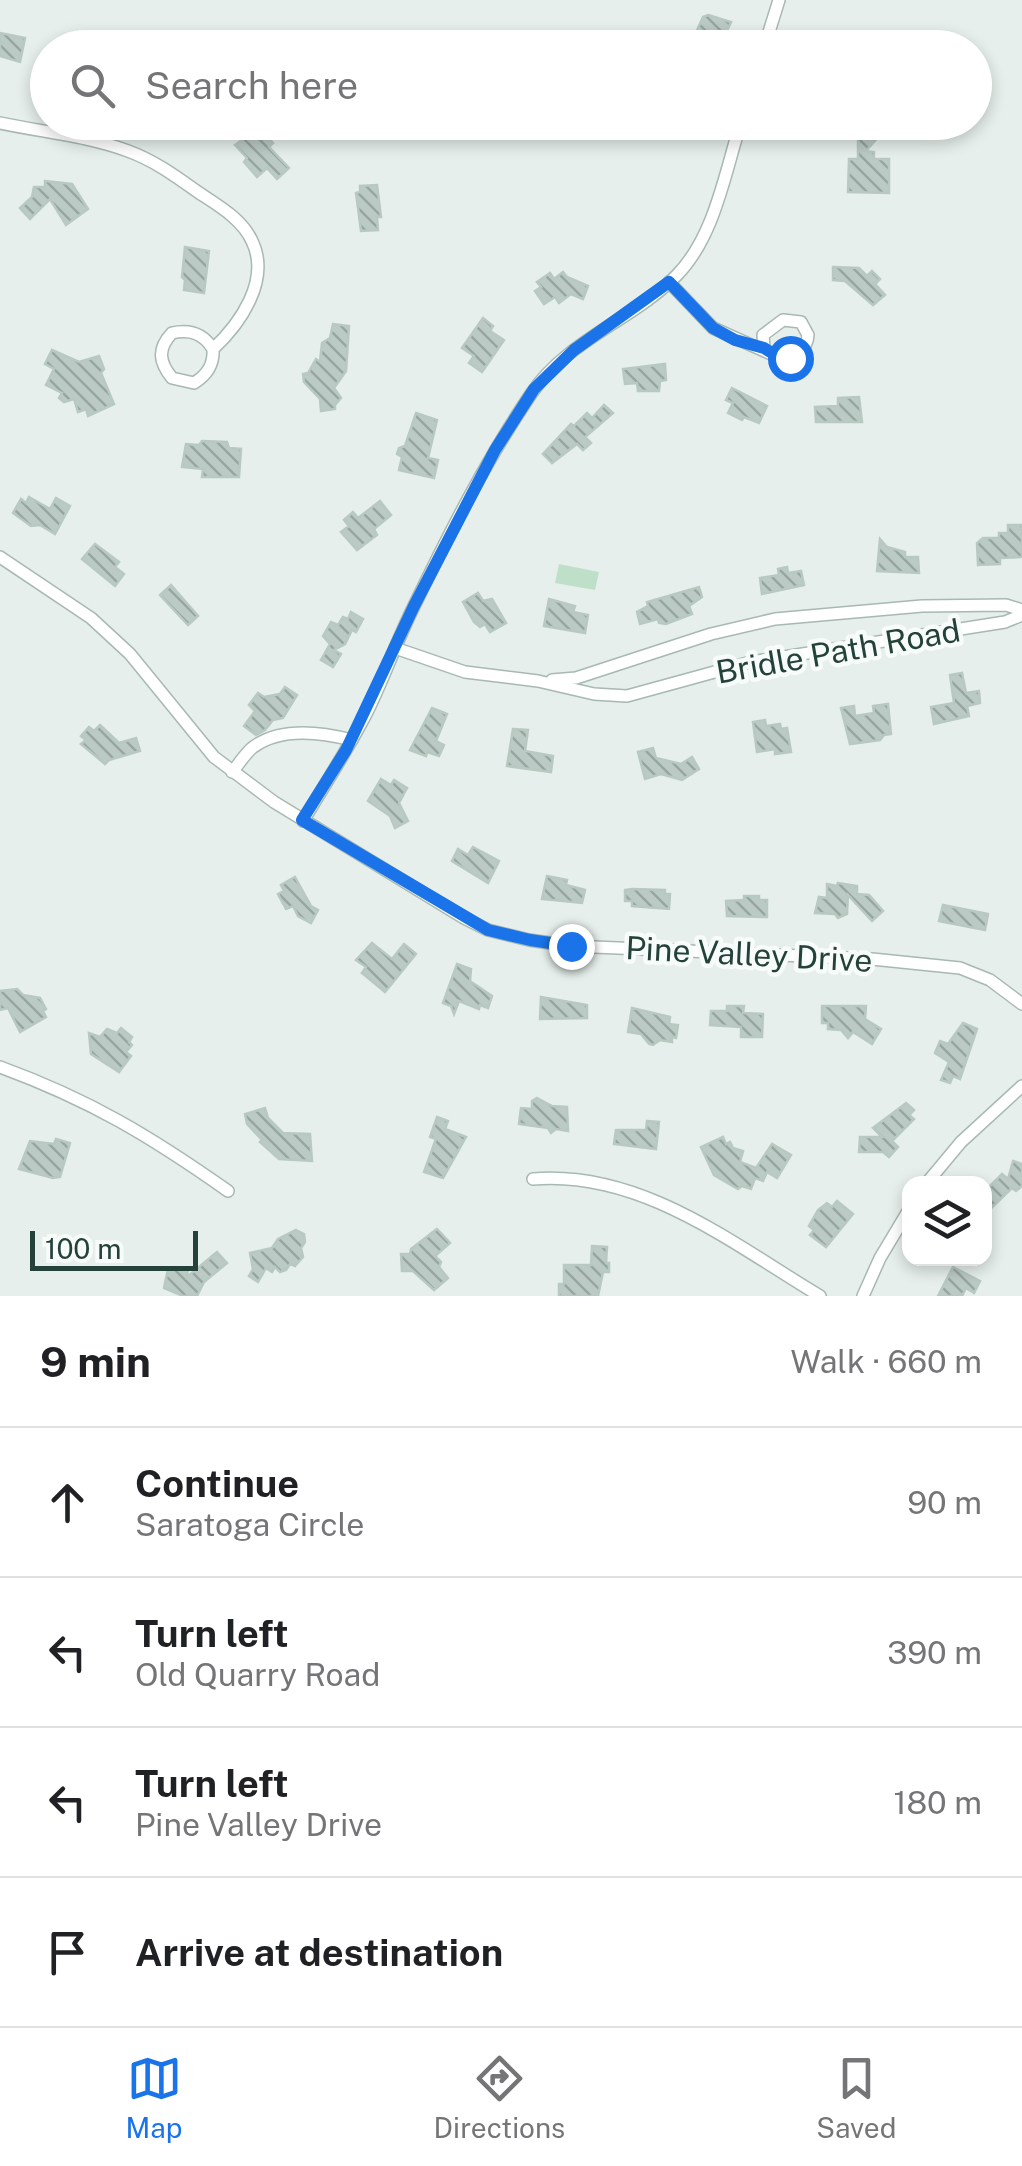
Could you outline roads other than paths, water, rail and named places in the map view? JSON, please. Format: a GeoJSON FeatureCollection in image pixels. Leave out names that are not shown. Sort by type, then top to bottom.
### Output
{"type":"FeatureCollection","features":[{"type":"Feature","properties":{"kind":"street"},"geometry":{"type":"LineString","coordinates":[[770,30],[779,0]]}},
{"type":"Feature","properties":{"kind":"street"},"geometry":{"type":"LineString","coordinates":[[0,123],[30,129]]}},
{"type":"Feature","properties":{"kind":"street"},"geometry":{"type":"LineString","coordinates":[[80,140],[145,157],[240,224],[252,241],[256,278],[240,322],[212,349]]}},
{"type":"Feature","properties":{"kind":"street"},"geometry":{"type":"LineString","coordinates":[[302,820],[352,740],[495,450],[534,389],[574,350],[669,282],[695,252],[735,140]]}},
{"type":"Feature","properties":{"kind":"street"},"geometry":{"type":"LineString","coordinates":[[669,282],[713,328],[735,340],[764,348]]}},
{"type":"Feature","properties":{"kind":"street"},"geometry":{"type":"LineString","coordinates":[[184,331],[202,336],[212,349],[214,358],[208,371],[194,383],[172,378],[161,360],[172,333],[184,331]]}},
{"type":"Feature","properties":{"kind":"street","name":"Pine Valley Drive"},"geometry":{"type":"LineString","coordinates":[[0,556],[91,618],[130,654],[214,757],[232,772],[302,820],[488,930],[571,946],[872,959],[960,968],[990,980],[1022,1004]]}},
{"type":"Feature","properties":{"kind":"street","name":"Bridle Path Road"},"geometry":{"type":"LineString","coordinates":[[538,681],[576,678],[712,634],[775,619],[907,606],[1006,605],[1022,612]]}},
{"type":"Feature","properties":{"kind":"street","name":"Bridle Path Road"},"geometry":{"type":"LineString","coordinates":[[395,648],[465,672],[627,696],[750,662],[1005,622],[1022,612]]}},
{"type":"Feature","properties":{"kind":"street"},"geometry":{"type":"LineString","coordinates":[[232,772],[254,747],[278,737],[302,732],[352,740]]}},
{"type":"Feature","properties":{"kind":"street"},"geometry":{"type":"LineString","coordinates":[[0,1067],[104,1110],[152,1137],[228,1191]]}},
{"type":"Feature","properties":{"kind":"street"},"geometry":{"type":"LineString","coordinates":[[933,1176],[961,1142],[1022,1086]]}},
{"type":"Feature","properties":{"kind":"street"},"geometry":{"type":"LineString","coordinates":[[533,1179],[574,1180],[646,1195],[820,1296]]}},
{"type":"Feature","properties":{"kind":"street"},"geometry":{"type":"LineString","coordinates":[[863,1296],[902,1221]]}}]}
